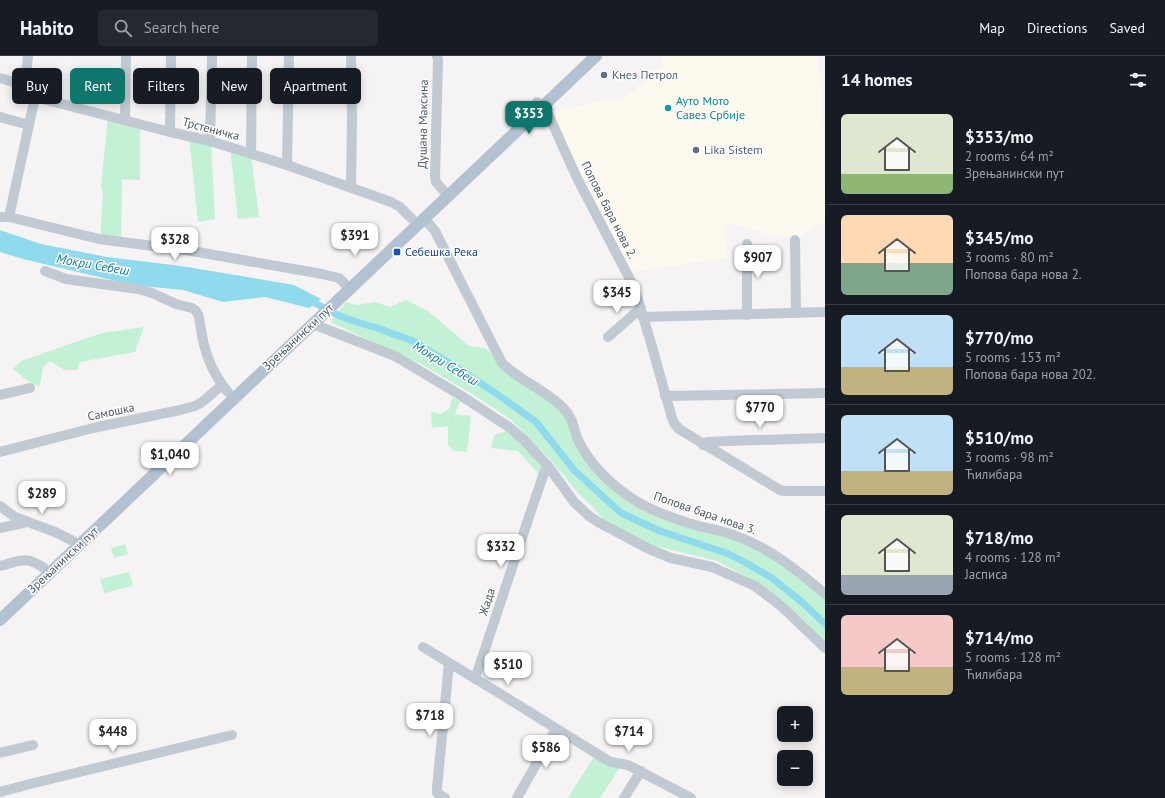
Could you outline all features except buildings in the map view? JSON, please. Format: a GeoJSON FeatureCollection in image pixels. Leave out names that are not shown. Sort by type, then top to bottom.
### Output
{"type":"FeatureCollection","features":[{"type":"Feature","properties":{"kind":"main road","name":"Зрењанински пут"},"geometry":{"type":"LineString","coordinates":[[0,610],[73,541],[225,389],[320,313],[424,218],[540,104],[585,56]]}},
{"type":"Feature","properties":{"kind":"main road","name":"Зрењанински пут"},"geometry":{"type":"LineString","coordinates":[[348,286],[412,219],[443,190],[596,56]]}},
{"type":"Feature","properties":{"kind":"main road","name":"Зрењанински пут"},"geometry":{"type":"LineString","coordinates":[[0,620],[313,324],[320,313]]}},
{"type":"Feature","properties":{"kind":"street"},"geometry":{"type":"LineString","coordinates":[[28,56],[28,68]]}},
{"type":"Feature","properties":{"kind":"street"},"geometry":{"type":"LineString","coordinates":[[125,120],[126,56]]}},
{"type":"Feature","properties":{"kind":"street"},"geometry":{"type":"LineString","coordinates":[[170,132],[171,56]]}},
{"type":"Feature","properties":{"kind":"street"},"geometry":{"type":"LineString","coordinates":[[210,141],[212,56]]}},
{"type":"Feature","properties":{"kind":"street"},"geometry":{"type":"LineString","coordinates":[[251,153],[252,56]]}},
{"type":"Feature","properties":{"kind":"street"},"geometry":{"type":"LineString","coordinates":[[287,165],[289,56]]}},
{"type":"Feature","properties":{"kind":"street"},"geometry":{"type":"LineString","coordinates":[[351,56],[351,188]]}},
{"type":"Feature","properties":{"kind":"street","name":"Душана Максина"},"geometry":{"type":"LineString","coordinates":[[437,56],[435,176],[436,182],[443,190]]}},
{"type":"Feature","properties":{"kind":"street"},"geometry":{"type":"LineString","coordinates":[[0,78],[12,82]]}},
{"type":"Feature","properties":{"kind":"street"},"geometry":{"type":"LineString","coordinates":[[33,104],[4,217],[100,240],[192,252],[337,277],[348,286]]}},
{"type":"Feature","properties":{"kind":"street","name":"Трстеничка"},"geometry":{"type":"LineString","coordinates":[[62,104],[210,141],[251,153],[391,202],[400,207],[412,219]]}},
{"type":"Feature","properties":{"kind":"street","name":"Попова бара нова 2."},"geometry":{"type":"LineString","coordinates":[[540,104],[549,116],[577,178],[630,279],[642,312],[665,396],[676,427],[780,490],[825,491]]}},
{"type":"Feature","properties":{"kind":"street"},"geometry":{"type":"LineString","coordinates":[[0,117],[28,125]]}},
{"type":"Feature","properties":{"kind":"street","name":"Попова бара нова 3."},"geometry":{"type":"LineString","coordinates":[[424,218],[435,231],[502,363],[513,373],[558,402],[567,411],[579,440],[605,478],[636,501],[653,510],[672,518],[735,535],[757,545],[786,562],[825,594]]}},
{"type":"Feature","properties":{"kind":"street"},"geometry":{"type":"LineString","coordinates":[[795,240],[796,313]]}},
{"type":"Feature","properties":{"kind":"street"},"geometry":{"type":"LineString","coordinates":[[747,244],[748,314]]}},
{"type":"Feature","properties":{"kind":"street"},"geometry":{"type":"LineString","coordinates":[[45,272],[66,280],[138,289],[152,293],[176,304],[192,308],[198,314],[205,347],[214,371],[225,389]]}},
{"type":"Feature","properties":{"kind":"street"},"geometry":{"type":"LineString","coordinates":[[608,337],[642,312],[748,314],[825,312]]}},
{"type":"Feature","properties":{"kind":"street"},"geometry":{"type":"LineString","coordinates":[[313,324],[395,356],[475,404],[518,434],[548,466],[574,502],[589,516],[644,547],[671,558],[712,567],[755,586],[781,606],[825,648]]}},
{"type":"Feature","properties":{"kind":"street"},"geometry":{"type":"LineString","coordinates":[[0,395],[30,388]]}},
{"type":"Feature","properties":{"kind":"street","name":"Самошка"},"geometry":{"type":"LineString","coordinates":[[0,452],[93,428],[195,406],[225,389]]}},
{"type":"Feature","properties":{"kind":"street"},"geometry":{"type":"LineString","coordinates":[[665,396],[825,393]]}},
{"type":"Feature","properties":{"kind":"street"},"geometry":{"type":"LineString","coordinates":[[703,444],[707,442],[727,441],[825,438]]}},
{"type":"Feature","properties":{"kind":"street","name":"Жада"},"geometry":{"type":"LineString","coordinates":[[475,679],[532,508],[548,466]]}},
{"type":"Feature","properties":{"kind":"street"},"geometry":{"type":"LineString","coordinates":[[0,506],[15,517],[55,532],[73,541]]}},
{"type":"Feature","properties":{"kind":"street"},"geometry":{"type":"LineString","coordinates":[[0,528],[27,522]]}},
{"type":"Feature","properties":{"kind":"street"},"geometry":{"type":"LineString","coordinates":[[0,566],[31,560],[44,568]]}},
{"type":"Feature","properties":{"kind":"street"},"geometry":{"type":"LineString","coordinates":[[423,647],[612,762],[625,764],[641,771],[691,798]]}},
{"type":"Feature","properties":{"kind":"street"},"geometry":{"type":"LineString","coordinates":[[445,798],[437,793],[436,788],[449,663]]}},
{"type":"Feature","properties":{"kind":"street"},"geometry":{"type":"LineString","coordinates":[[517,798],[556,729]]}},
{"type":"Feature","properties":{"kind":"street"},"geometry":{"type":"LineString","coordinates":[[0,792],[232,735]]}},
{"type":"Feature","properties":{"kind":"street"},"geometry":{"type":"LineString","coordinates":[[0,753],[33,745]]}},
{"type":"Feature","properties":{"kind":"street"},"geometry":{"type":"LineString","coordinates":[[624,798],[641,771]]}},
{"type":"Feature","properties":{"kind":"shaded area"},"geometry":{"type":"Polygon","coordinates":[[[662,56],[817,56],[818,71],[820,73],[824,139],[825,221],[796,239],[771,235],[730,223],[724,224],[726,258],[630,272],[601,217],[551,112],[605,99],[616,101],[627,96],[652,76],[657,69],[663,68],[662,56]]]}},
{"type":"Feature","properties":{"kind":"green space"},"geometry":{"type":"Polygon","coordinates":[[[108,117],[140,125],[140,180],[122,179],[121,245],[100,241],[103,193],[101,187],[108,117]]]}},
{"type":"Feature","properties":{"kind":"green space"},"geometry":{"type":"Polygon","coordinates":[[[189,137],[211,142],[215,219],[198,222],[189,137]]]}},
{"type":"Feature","properties":{"kind":"green space"},"geometry":{"type":"Polygon","coordinates":[[[230,148],[251,155],[259,217],[238,219],[230,148]]]}},
{"type":"Feature","properties":{"kind":"green space"},"geometry":{"type":"Polygon","coordinates":[[[406,300],[428,311],[469,346],[485,348],[502,363],[558,402],[586,452],[636,501],[735,535],[825,594],[825,641],[758,583],[717,561],[648,544],[603,519],[578,493],[549,458],[511,420],[479,398],[421,364],[330,322],[346,302],[357,305],[375,302],[390,307],[406,300]]]}},
{"type":"Feature","properties":{"kind":"green space"},"geometry":{"type":"Polygon","coordinates":[[[144,327],[135,352],[80,362],[77,370],[65,370],[50,361],[43,367],[40,386],[32,384],[13,369],[21,361],[102,333],[144,327]]]}},
{"type":"Feature","properties":{"kind":"green space"},"geometry":{"type":"Polygon","coordinates":[[[452,397],[460,402],[456,411],[454,437],[456,414],[471,416],[467,452],[453,451],[448,445],[448,426],[432,428],[431,411],[441,414],[450,408],[452,397]]]}},
{"type":"Feature","properties":{"kind":"green space"},"geometry":{"type":"Polygon","coordinates":[[[507,431],[544,465],[539,474],[518,451],[491,448],[494,435],[507,431]]]}},
{"type":"Feature","properties":{"kind":"green space"},"geometry":{"type":"Polygon","coordinates":[[[125,544],[128,554],[114,558],[111,548],[125,544]]]}},
{"type":"Feature","properties":{"kind":"green space"},"geometry":{"type":"Polygon","coordinates":[[[129,572],[133,586],[104,593],[100,579],[129,572]]]}},
{"type":"Feature","properties":{"kind":"green space"},"geometry":{"type":"Polygon","coordinates":[[[595,755],[620,767],[600,798],[568,798],[595,755]]]}},
{"type":"Feature","properties":{"kind":"water"},"geometry":{"type":"Polygon","coordinates":[[[0,230],[41,244],[107,257],[181,266],[294,285],[321,299],[309,308],[265,297],[223,302],[183,290],[133,285],[23,259],[0,252],[0,230]]]}},
{"type":"Feature","properties":{"kind":"waterway","name":"Мокри Себеш"},"geometry":{"type":"LineString","coordinates":[[307,299],[342,317],[413,341],[459,369],[536,422],[575,471],[621,513],[660,531],[729,554],[748,564],[772,578],[803,603],[825,624]]}},
{"type":"Feature","properties":{"kind":"place","name":"Кнез Петрол"},"geometry":{"type":"Point","coordinates":[604,75]}},
{"type":"Feature","properties":{"kind":"place","name":"Ауто Мото Савез Србије"},"geometry":{"type":"Point","coordinates":[668,108]}},
{"type":"Feature","properties":{"kind":"place","name":"Lika Sistem"},"geometry":{"type":"Point","coordinates":[696,150]}},
{"type":"Feature","properties":{"kind":"place","name":"Себешка Река"},"geometry":{"type":"Point","coordinates":[397,252]}}]}
